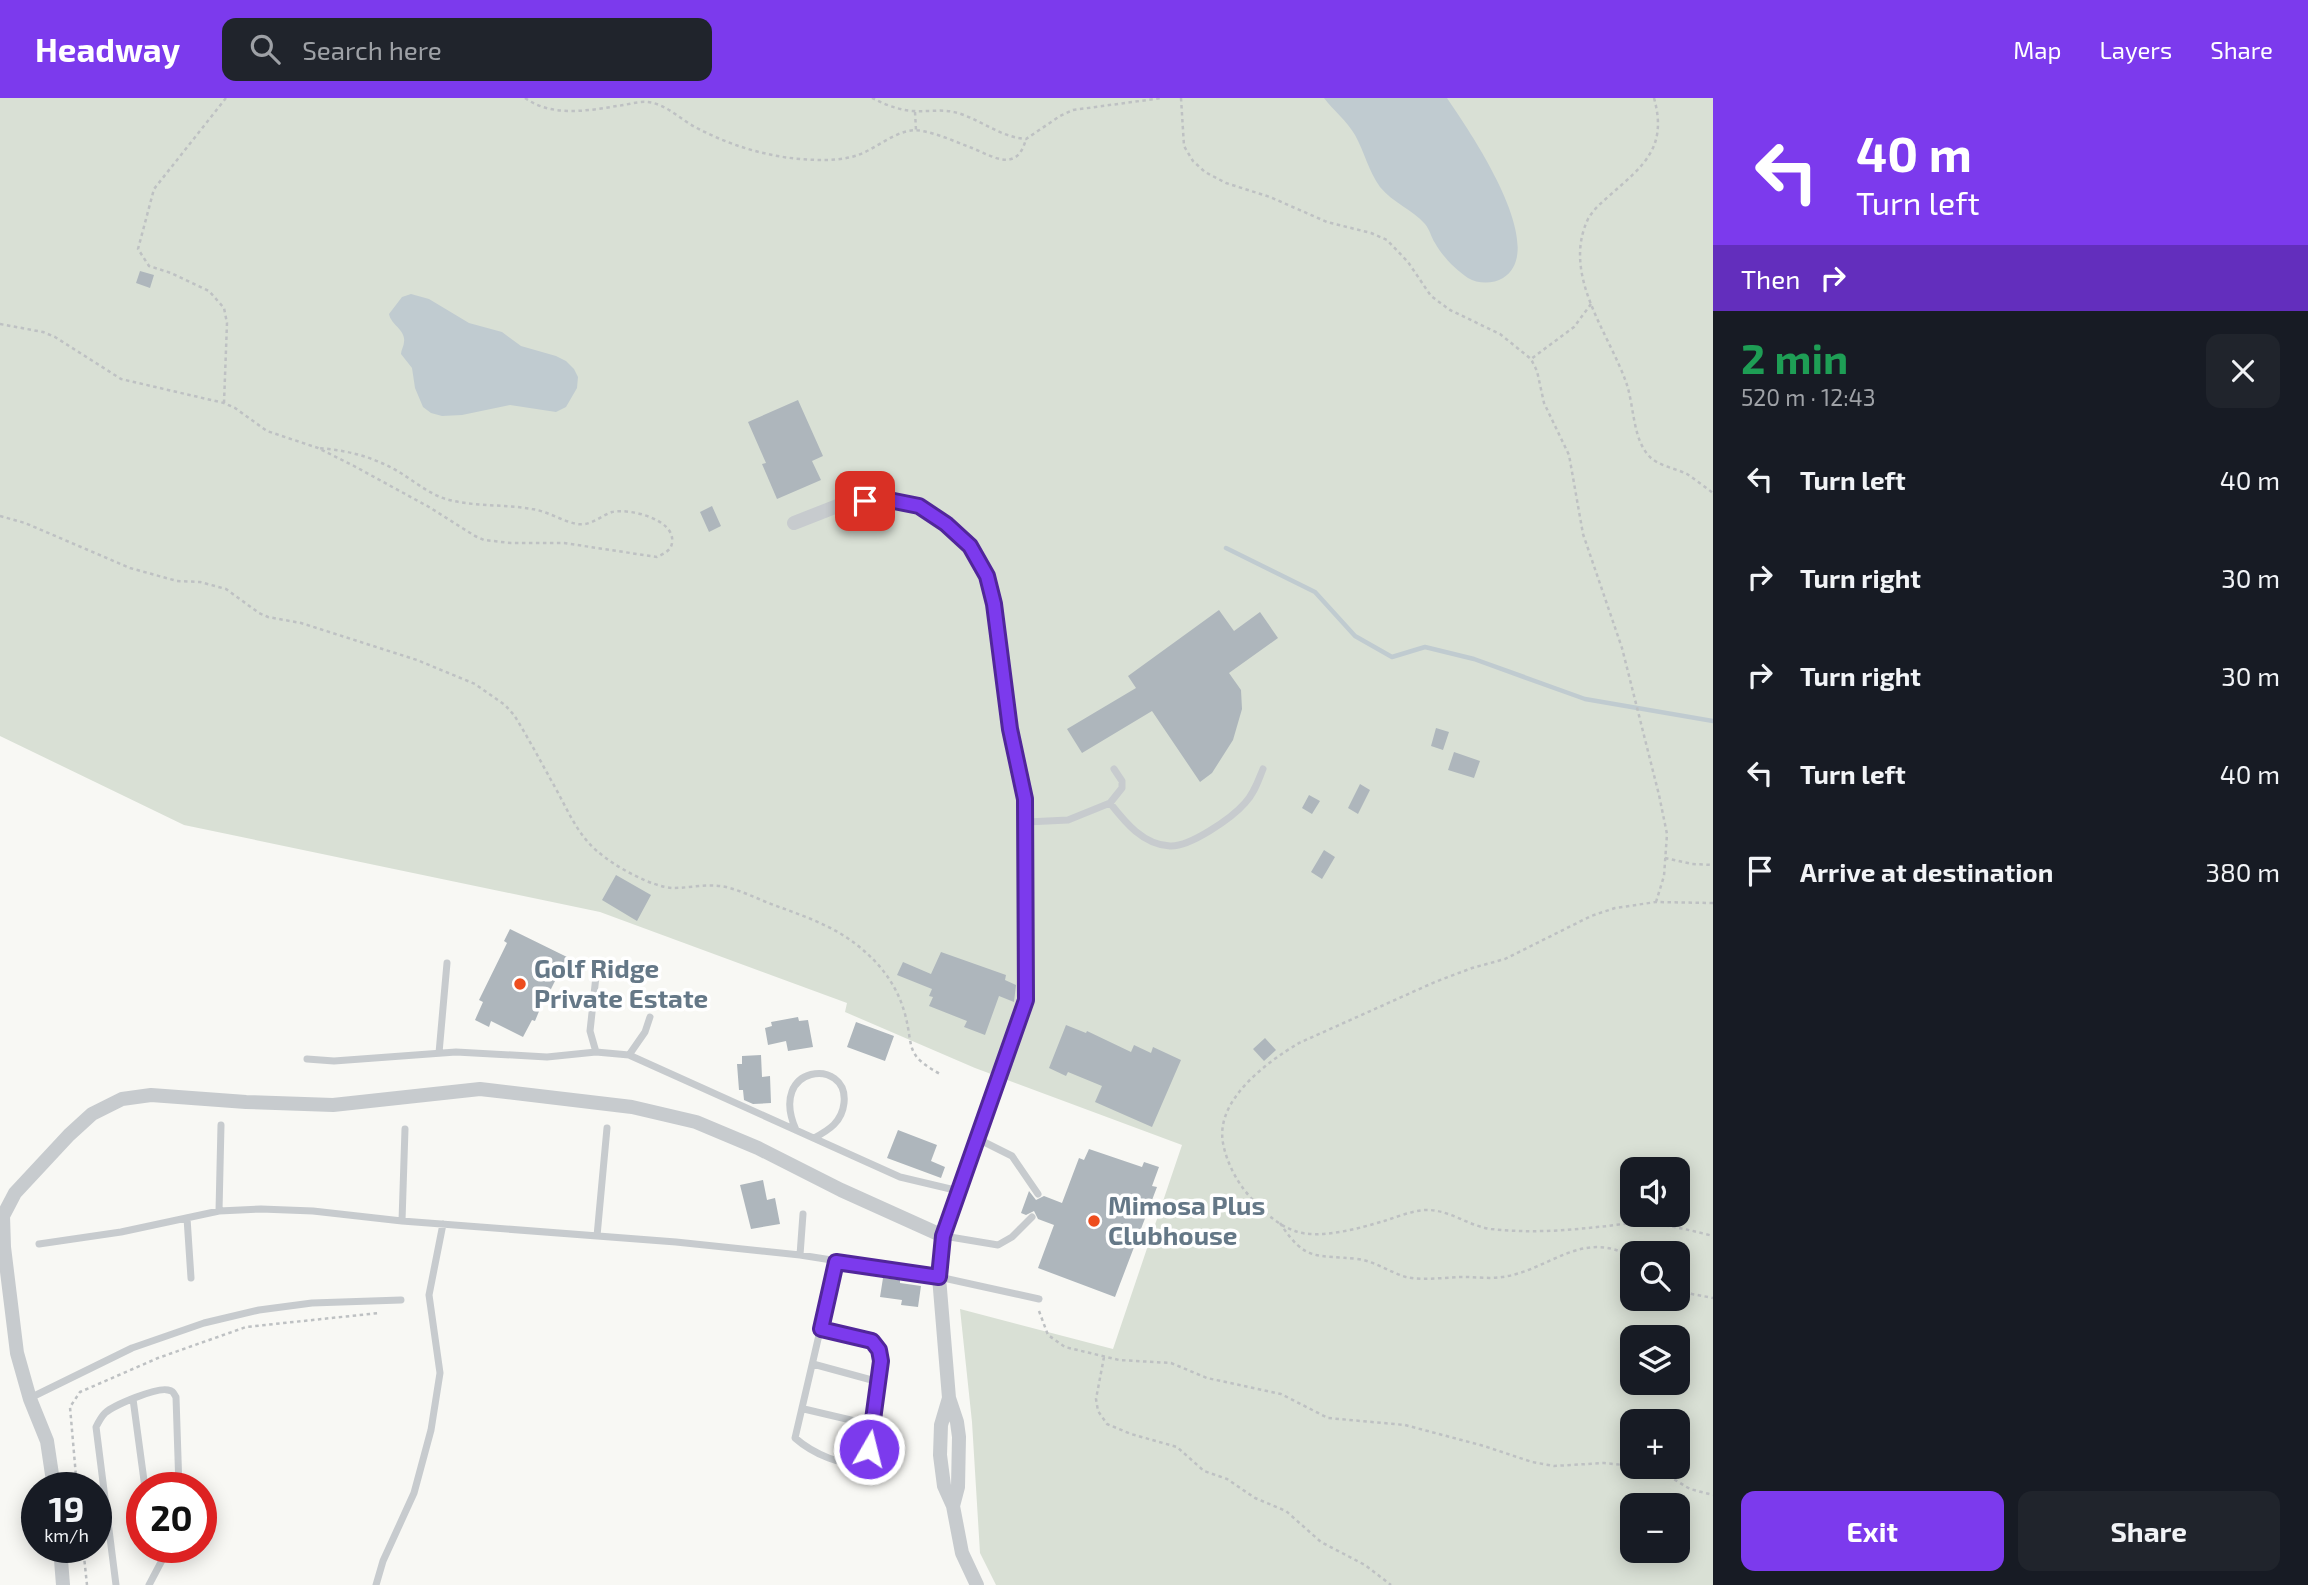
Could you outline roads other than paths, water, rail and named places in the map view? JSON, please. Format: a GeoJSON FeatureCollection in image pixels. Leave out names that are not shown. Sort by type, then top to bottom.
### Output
{"type":"FeatureCollection","features":[{"type":"Feature","properties":{"kind":"street"},"geometry":{"type":"LineString","coordinates":[[794,523],[845,503],[884,499],[919,506],[946,524],[970,546],[987,576],[994,604],[1010,729],[1025,799],[1027,822],[1026,1000],[943,1236],[939,1277],[949,1398],[941,1425],[940,1455],[944,1486],[953,1506],[962,1553],[977,1585]]}},
{"type":"Feature","properties":{"kind":"street"},"geometry":{"type":"LineString","coordinates":[[52,1472],[47,1441],[30,1399],[17,1353],[1,1215],[15,1193],[69,1135],[92,1114],[122,1099],[151,1095],[246,1102],[333,1104],[480,1090],[632,1107],[696,1122],[758,1147],[841,1190],[943,1236]]}},
{"type":"Feature","properties":{"kind":"street"},"geometry":{"type":"LineString","coordinates":[[61,1563],[63,1585]]}},
{"type":"Feature","properties":{"kind":"lane"},"geometry":{"type":"LineString","coordinates":[[1027,822],[1068,820],[1110,803],[1122,788],[1122,781],[1114,769]]}},
{"type":"Feature","properties":{"kind":"lane"},"geometry":{"type":"LineString","coordinates":[[1110,803],[1129,827],[1151,841],[1171,846],[1190,841],[1209,831],[1245,804],[1263,769]]}},
{"type":"Feature","properties":{"kind":"lane"},"geometry":{"type":"LineString","coordinates":[[439,1053],[447,963]]}},
{"type":"Feature","properties":{"kind":"lane"},"geometry":{"type":"LineString","coordinates":[[596,1052],[590,1031],[597,967]]}},
{"type":"Feature","properties":{"kind":"lane"},"geometry":{"type":"LineString","coordinates":[[629,1055],[645,1032],[650,1017]]}},
{"type":"Feature","properties":{"kind":"lane"},"geometry":{"type":"LineString","coordinates":[[307,1059],[334,1061],[456,1052],[547,1058],[596,1052],[629,1055],[900,1177],[959,1191]]}},
{"type":"Feature","properties":{"kind":"lane"},"geometry":{"type":"LineString","coordinates":[[796,1130],[789,1107],[792,1089],[803,1076],[810,1073],[826,1074],[833,1078],[843,1091],[844,1107],[834,1126],[814,1138]]}},
{"type":"Feature","properties":{"kind":"lane"},"geometry":{"type":"LineString","coordinates":[[219,1211],[221,1125]]}},
{"type":"Feature","properties":{"kind":"lane"},"geometry":{"type":"LineString","coordinates":[[597,1236],[607,1128]]}},
{"type":"Feature","properties":{"kind":"lane"},"geometry":{"type":"LineString","coordinates":[[402,1221],[405,1129]]}},
{"type":"Feature","properties":{"kind":"lane"},"geometry":{"type":"LineString","coordinates":[[977,1139],[1012,1156],[1038,1195]]}},
{"type":"Feature","properties":{"kind":"lane"},"geometry":{"type":"LineString","coordinates":[[39,1244],[121,1233],[219,1211],[313,1211],[800,1255],[939,1277],[1039,1299]]}},
{"type":"Feature","properties":{"kind":"lane"},"geometry":{"type":"LineString","coordinates":[[800,1255],[803,1214]]}},
{"type":"Feature","properties":{"kind":"lane"},"geometry":{"type":"LineString","coordinates":[[943,1236],[998,1245],[1012,1237],[1032,1217]]}},
{"type":"Feature","properties":{"kind":"lane"},"geometry":{"type":"LineString","coordinates":[[187,1218],[191,1278]]}},
{"type":"Feature","properties":{"kind":"lane"},"geometry":{"type":"LineString","coordinates":[[376,1585],[383,1561],[414,1493],[431,1430],[440,1373],[429,1296],[443,1224]]}},
{"type":"Feature","properties":{"kind":"lane"},"geometry":{"type":"LineString","coordinates":[[821,1329],[872,1341],[879,1350],[881,1361],[872,1425],[866,1460],[860,1462],[833,1460],[808,1450],[795,1438],[804,1409],[813,1364],[836,1262]]}},
{"type":"Feature","properties":{"kind":"lane"},"geometry":{"type":"LineString","coordinates":[[30,1399],[132,1348],[204,1323],[259,1310],[312,1303],[397,1299]]}},
{"type":"Feature","properties":{"kind":"lane"},"geometry":{"type":"LineString","coordinates":[[813,1364],[878,1382]]}},
{"type":"Feature","properties":{"kind":"lane"},"geometry":{"type":"LineString","coordinates":[[116,1585],[96,1427],[100,1418],[107,1411],[133,1399],[164,1389],[171,1391],[176,1396],[178,1472]]}},
{"type":"Feature","properties":{"kind":"lane"},"geometry":{"type":"LineString","coordinates":[[133,1399],[143,1472]]}},
{"type":"Feature","properties":{"kind":"lane"},"geometry":{"type":"LineString","coordinates":[[804,1409],[872,1425]]}},
{"type":"Feature","properties":{"kind":"lane"},"geometry":{"type":"LineString","coordinates":[[149,1585],[161,1563]]}},
{"type":"Feature","properties":{"kind":"waterway"},"geometry":{"type":"LineString","coordinates":[[1226,548],[1315,592],[1355,636],[1392,657],[1425,647],[1474,659],[1585,699],[1713,721]]}},
{"type":"Feature","properties":{"kind":"place","name":"Golf Ridge Private Estate"},"geometry":{"type":"Point","coordinates":[520,984]}},
{"type":"Feature","properties":{"kind":"place","name":"Mimosa Plus Clubhouse"},"geometry":{"type":"Point","coordinates":[1094,1221]}}]}
